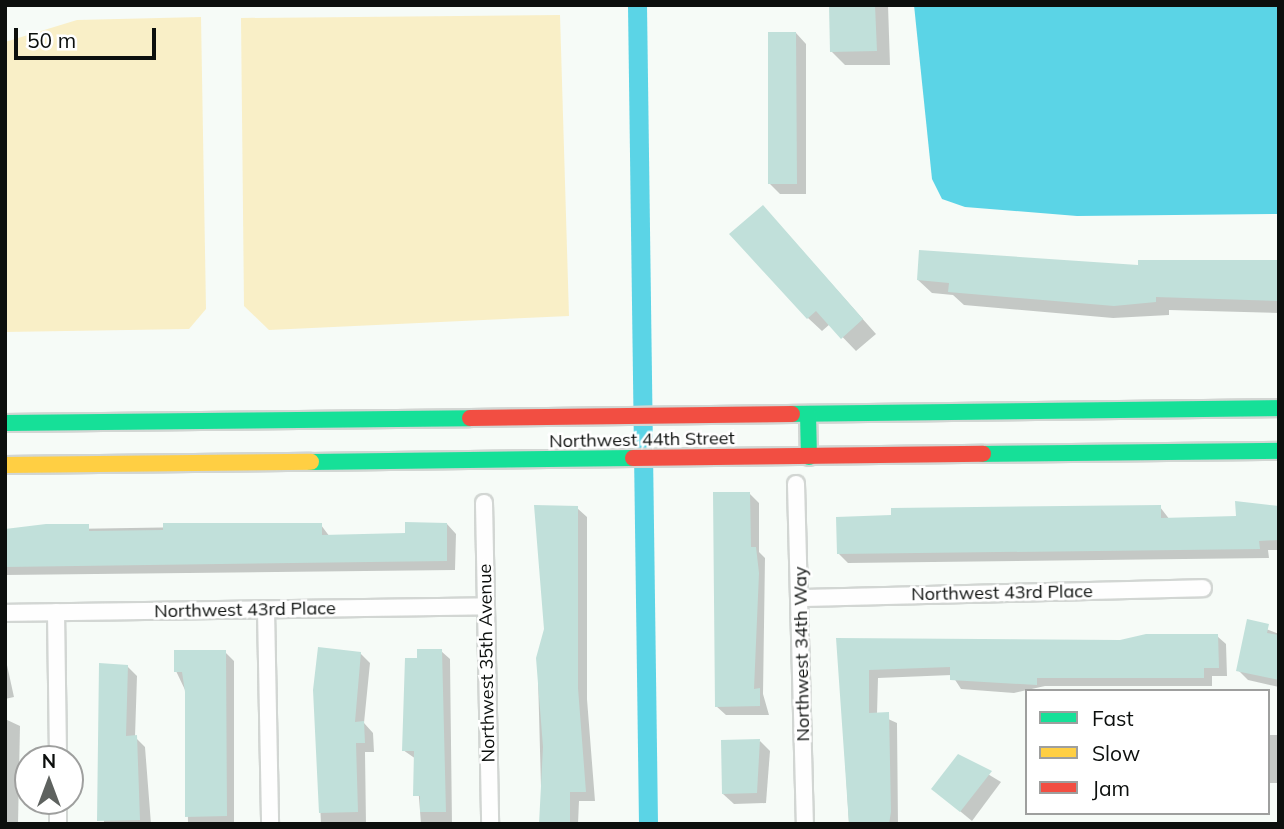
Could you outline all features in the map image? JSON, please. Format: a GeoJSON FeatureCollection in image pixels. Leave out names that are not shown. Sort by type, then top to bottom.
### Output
{"type":"FeatureCollection","features":[{"type":"Feature","properties":{"kind":"street","name":"Northwest 44th Street"},"geometry":{"type":"LineString","coordinates":[[5,423],[1279,408]]}},
{"type":"Feature","properties":{"kind":"street"},"geometry":{"type":"LineString","coordinates":[[808,414],[809,457]]}},
{"type":"Feature","properties":{"kind":"street","name":"Northwest 44th Street"},"geometry":{"type":"LineString","coordinates":[[5,465],[1279,451]]}},
{"type":"Feature","properties":{"kind":"street","name":"Northwest 34th Way"},"geometry":{"type":"LineString","coordinates":[[796,484],[802,598],[805,824]]}},
{"type":"Feature","properties":{"kind":"street","name":"Northwest 35th Avenue"},"geometry":{"type":"LineString","coordinates":[[484,503],[490,824]]}},
{"type":"Feature","properties":{"kind":"street","name":"Northwest 43rd Place"},"geometry":{"type":"LineString","coordinates":[[802,598],[1203,588]]}},
{"type":"Feature","properties":{"kind":"street","name":"Northwest 43rd Place"},"geometry":{"type":"LineString","coordinates":[[5,613],[485,606]]}},
{"type":"Feature","properties":{"kind":"street"},"geometry":{"type":"LineString","coordinates":[[266,610],[270,824]]}},
{"type":"Feature","properties":{"kind":"street"},"geometry":{"type":"LineString","coordinates":[[56,612],[58,745]]}},
{"type":"Feature","properties":{"kind":"shaded area"},"geometry":{"type":"Polygon","coordinates":[[[560,15],[569,316],[269,330],[244,306],[241,18],[560,15]]]}},
{"type":"Feature","properties":{"kind":"shaded area"},"geometry":{"type":"Polygon","coordinates":[[[201,17],[206,309],[189,329],[5,332],[5,42],[77,20],[201,17]]]}},
{"type":"Feature","properties":{"kind":"water"},"geometry":{"type":"Polygon","coordinates":[[[914,5],[1279,5],[1279,214],[1077,216],[965,207],[942,199],[932,179],[914,5]]]}},
{"type":"Feature","properties":{"kind":"building"},"geometry":{"type":"Polygon","coordinates":[[[829,5],[875,5],[877,51],[830,52],[829,5]]]}},
{"type":"Feature","properties":{"kind":"building"},"geometry":{"type":"Polygon","coordinates":[[[768,32],[796,32],[797,184],[768,184],[768,32]]]}},
{"type":"Feature","properties":{"kind":"building"},"geometry":{"type":"Polygon","coordinates":[[[763,205],[863,319],[841,339],[816,311],[807,319],[729,234],[763,205]]]}},
{"type":"Feature","properties":{"kind":"building"},"geometry":{"type":"Polygon","coordinates":[[[919,250],[1138,265],[1138,260],[1279,260],[1279,301],[1156,297],[1156,302],[1114,306],[948,292],[949,283],[917,280],[919,250]]]}},
{"type":"Feature","properties":{"kind":"building"},"geometry":{"type":"Polygon","coordinates":[[[713,492],[750,492],[751,547],[756,547],[759,573],[754,689],[760,688],[760,706],[715,707],[713,492]]]}},
{"type":"Feature","properties":{"kind":"building"},"geometry":{"type":"Polygon","coordinates":[[[1235,501],[1279,506],[1279,540],[1259,541],[1260,549],[837,554],[836,517],[891,515],[891,508],[1161,505],[1161,518],[1236,516],[1235,501]]]}},
{"type":"Feature","properties":{"kind":"building"},"geometry":{"type":"Polygon","coordinates":[[[534,505],[578,506],[578,688],[586,792],[570,792],[570,824],[539,824],[543,747],[536,658],[544,629],[534,505]]]}},
{"type":"Feature","properties":{"kind":"building"},"geometry":{"type":"Polygon","coordinates":[[[405,522],[447,523],[447,561],[5,567],[5,529],[46,524],[89,524],[89,531],[163,530],[163,523],[322,523],[322,535],[405,533],[405,522]]]}},
{"type":"Feature","properties":{"kind":"building"},"geometry":{"type":"Polygon","coordinates":[[[1247,619],[1269,624],[1267,633],[1279,635],[1279,680],[1236,671],[1247,619]]]}},
{"type":"Feature","properties":{"kind":"building"},"geometry":{"type":"Polygon","coordinates":[[[1146,634],[1218,634],[1219,668],[1204,668],[1204,678],[1037,678],[1037,685],[950,680],[950,667],[869,670],[869,713],[889,712],[891,812],[889,824],[849,824],[836,638],[1120,640],[1146,634]]]}},
{"type":"Feature","properties":{"kind":"building"},"geometry":{"type":"Polygon","coordinates":[[[318,647],[361,652],[355,722],[364,721],[365,743],[356,743],[358,812],[319,813],[313,690],[318,647]]]}},
{"type":"Feature","properties":{"kind":"building"},"geometry":{"type":"Polygon","coordinates":[[[417,649],[442,649],[446,812],[420,812],[420,796],[413,796],[414,751],[402,751],[405,658],[417,658],[417,649]]]}},
{"type":"Feature","properties":{"kind":"building"},"geometry":{"type":"Polygon","coordinates":[[[174,650],[226,650],[227,816],[185,817],[185,692],[182,672],[174,672],[174,650]]]}},
{"type":"Feature","properties":{"kind":"building"},"geometry":{"type":"Polygon","coordinates":[[[99,663],[128,665],[126,736],[137,735],[140,820],[97,821],[99,663]]]}},
{"type":"Feature","properties":{"kind":"building"},"geometry":{"type":"Polygon","coordinates":[[[760,739],[757,793],[722,794],[721,740],[760,739]]]}},
{"type":"Feature","properties":{"kind":"building"},"geometry":{"type":"Polygon","coordinates":[[[958,754],[992,771],[960,812],[931,789],[958,754]]]}},
{"type":"Feature","properties":{"kind":"waterway"},"geometry":{"type":"LineString","coordinates":[[637,5],[648,824]]}},
{"type":"Feature","properties":{"kind":"traffic: fast"},"geometry":{"type":"LineString","coordinates":[[792,414],[1279,408]]}},
{"type":"Feature","properties":{"kind":"traffic: fast"},"geometry":{"type":"LineString","coordinates":[[808,414],[809,457]]}},
{"type":"Feature","properties":{"kind":"traffic: fast"},"geometry":{"type":"LineString","coordinates":[[5,423],[470,418]]}},
{"type":"Feature","properties":{"kind":"traffic: fast"},"geometry":{"type":"LineString","coordinates":[[983,454],[1279,451]]}},
{"type":"Feature","properties":{"kind":"traffic: fast"},"geometry":{"type":"LineString","coordinates":[[311,462],[633,458]]}},
{"type":"Feature","properties":{"kind":"traffic: slow"},"geometry":{"type":"LineString","coordinates":[[5,465],[311,462]]}},
{"type":"Feature","properties":{"kind":"traffic: jam"},"geometry":{"type":"LineString","coordinates":[[470,418],[792,414]]}},
{"type":"Feature","properties":{"kind":"traffic: jam"},"geometry":{"type":"LineString","coordinates":[[633,458],[983,454]]}}]}
